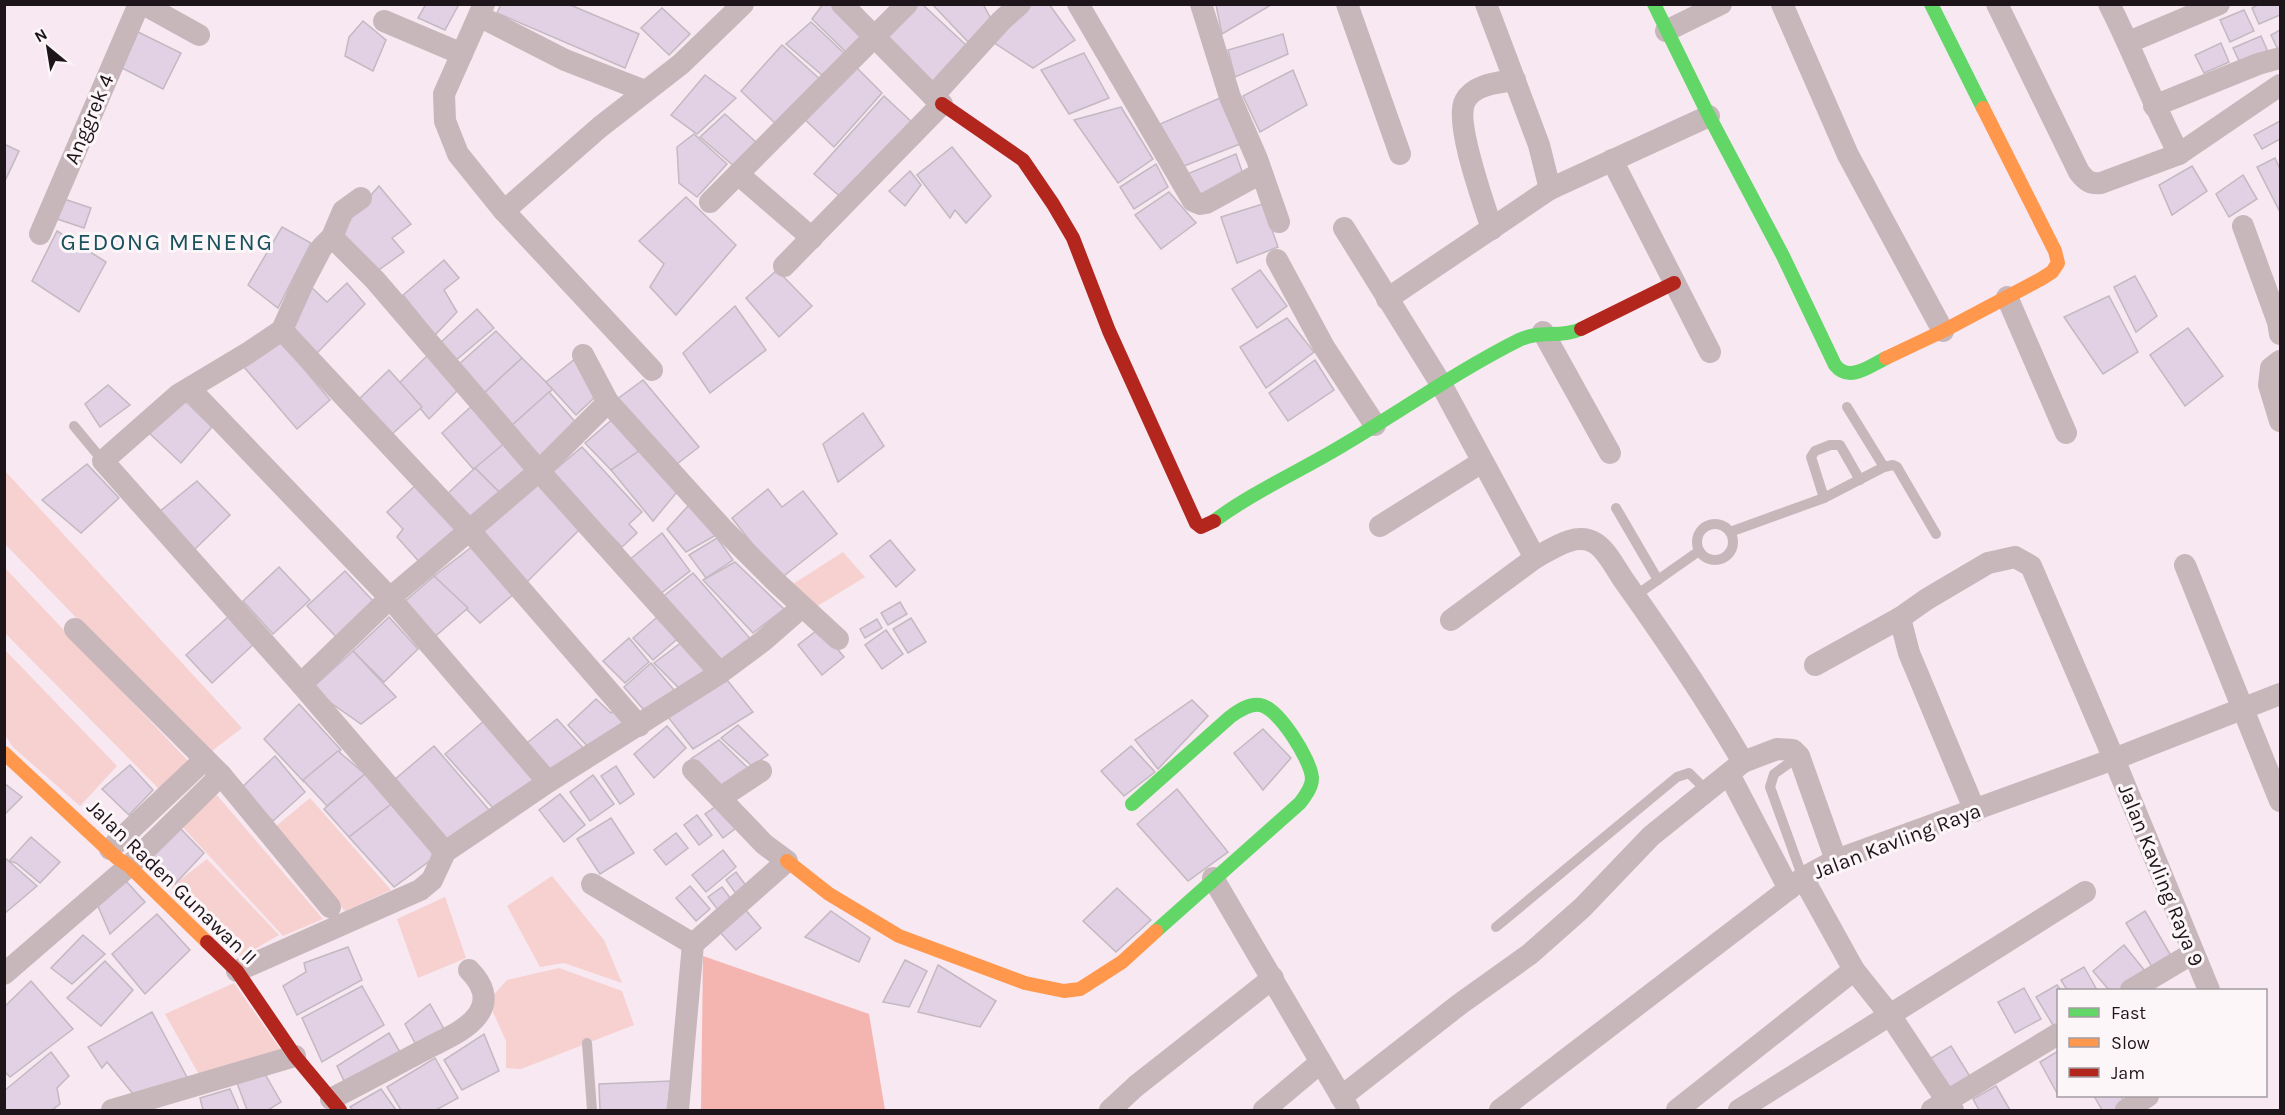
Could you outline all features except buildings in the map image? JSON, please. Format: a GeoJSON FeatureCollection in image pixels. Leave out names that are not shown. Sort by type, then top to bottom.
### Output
{"type":"FeatureCollection","features":[{"type":"Feature","properties":{"kind":"street"},"geometry":{"type":"LineString","coordinates":[[141,4],[199,35]]}},
{"type":"Feature","properties":{"kind":"street","name":"Anggrek 4"},"geometry":{"type":"LineString","coordinates":[[40,234],[141,4]]}},
{"type":"Feature","properties":{"kind":"street"},"geometry":{"type":"LineString","coordinates":[[504,211],[600,127],[681,64],[743,4]]}},
{"type":"Feature","properties":{"kind":"street"},"geometry":{"type":"LineString","coordinates":[[842,4],[937,100],[1023,160],[1073,238],[1109,331],[1196,523],[1201,526],[1210,524],[1234,506],[1530,334],[1543,332],[1567,334],[1577,331],[1674,283]]}},
{"type":"Feature","properties":{"kind":"street"},"geometry":{"type":"LineString","coordinates":[[710,202],[907,4]]}},
{"type":"Feature","properties":{"kind":"street"},"geometry":{"type":"LineString","coordinates":[[784,266],[937,100],[997,13],[1020,4]]}},
{"type":"Feature","properties":{"kind":"street"},"geometry":{"type":"LineString","coordinates":[[1078,4],[1194,201],[1206,203],[1261,173]]}},
{"type":"Feature","properties":{"kind":"street"},"geometry":{"type":"LineString","coordinates":[[1201,4],[1230,97],[1279,222]]}},
{"type":"Feature","properties":{"kind":"street"},"geometry":{"type":"LineString","coordinates":[[1347,4],[1400,154]]}},
{"type":"Feature","properties":{"kind":"street"},"geometry":{"type":"LineString","coordinates":[[1486,4],[1539,145],[1550,189]]}},
{"type":"Feature","properties":{"kind":"street"},"geometry":{"type":"LineString","coordinates":[[1654,4],[1709,116],[1783,255],[1838,370],[1845,374],[1865,370],[2007,297],[2056,268],[2058,258],[1931,4]]}},
{"type":"Feature","properties":{"kind":"street"},"geometry":{"type":"LineString","coordinates":[[1666,31],[1721,4]]}},
{"type":"Feature","properties":{"kind":"street"},"geometry":{"type":"LineString","coordinates":[[1782,4],[1848,155],[1943,330]]}},
{"type":"Feature","properties":{"kind":"street"},"geometry":{"type":"LineString","coordinates":[[2109,4],[2128,42],[2154,106],[2179,154]]}},
{"type":"Feature","properties":{"kind":"street"},"geometry":{"type":"LineString","coordinates":[[2128,42],[2219,4]]}},
{"type":"Feature","properties":{"kind":"street"},"geometry":{"type":"LineString","coordinates":[[2002,6],[2085,180],[2093,184],[2179,154],[2280,85]]}},
{"type":"Feature","properties":{"kind":"street"},"geometry":{"type":"LineString","coordinates":[[645,92],[565,60],[481,10],[444,94],[445,121],[458,154],[504,211],[652,370]]}},
{"type":"Feature","properties":{"kind":"street"},"geometry":{"type":"LineString","coordinates":[[384,21],[462,54]]}},
{"type":"Feature","properties":{"kind":"street"},"geometry":{"type":"LineString","coordinates":[[2154,106],[2258,64],[2280,58]]}},
{"type":"Feature","properties":{"kind":"street"},"geometry":{"type":"LineString","coordinates":[[1491,229],[1463,131],[1462,108],[1465,101],[1482,86],[1515,80]]}},
{"type":"Feature","properties":{"kind":"street"},"geometry":{"type":"LineString","coordinates":[[1387,299],[1550,189],[1709,116]]}},
{"type":"Feature","properties":{"kind":"street"},"geometry":{"type":"LineString","coordinates":[[1612,160],[1710,352]]}},
{"type":"Feature","properties":{"kind":"street"},"geometry":{"type":"LineString","coordinates":[[738,174],[812,238]]}},
{"type":"Feature","properties":{"kind":"street"},"geometry":{"type":"LineString","coordinates":[[361,198],[343,211],[332,237],[322,247],[282,330],[190,390],[178,395],[103,461],[301,684],[445,852]]}},
{"type":"Feature","properties":{"kind":"street"},"geometry":{"type":"LineString","coordinates":[[2243,226],[2278,322],[2280,334]]}},
{"type":"Feature","properties":{"kind":"street"},"geometry":{"type":"LineString","coordinates":[[1344,228],[1441,384],[1535,558]]}},
{"type":"Feature","properties":{"kind":"street"},"geometry":{"type":"LineString","coordinates":[[332,237],[375,280],[539,471],[720,673]]}},
{"type":"Feature","properties":{"kind":"street"},"geometry":{"type":"LineString","coordinates":[[1277,260],[1324,347],[1375,425]]}},
{"type":"Feature","properties":{"kind":"street"},"geometry":{"type":"LineString","coordinates":[[2007,297],[2066,433]]}},
{"type":"Feature","properties":{"kind":"street"},"geometry":{"type":"LineString","coordinates":[[282,330],[470,531],[639,726]]}},
{"type":"Feature","properties":{"kind":"street"},"geometry":{"type":"LineString","coordinates":[[1543,332],[1610,453]]}},
{"type":"Feature","properties":{"kind":"street"},"geometry":{"type":"LineString","coordinates":[[583,355],[608,402],[722,528],[838,639]]}},
{"type":"Feature","properties":{"kind":"street"},"geometry":{"type":"LineString","coordinates":[[2280,361],[2271,368],[2269,385],[2280,421]]}},
{"type":"Feature","properties":{"kind":"street"},"geometry":{"type":"LineString","coordinates":[[190,390],[390,598],[548,782]]}},
{"type":"Feature","properties":{"kind":"street"},"geometry":{"type":"LineString","coordinates":[[301,684],[390,598],[539,471],[608,402]]}},
{"type":"Feature","properties":{"kind":"street"},"geometry":{"type":"LineString","coordinates":[[1380,526],[1482,462]]}},
{"type":"Feature","properties":{"kind":"street"},"geometry":{"type":"LineString","coordinates":[[1451,620],[1535,558],[1571,540],[1583,539],[1595,543],[1635,596],[1718,719],[1736,768],[1796,883],[1854,970],[1890,1015],[1944,1107],[2057,1035]]}},
{"type":"Feature","properties":{"kind":"street","name":"Jalan Kavling Raya 9"},"geometry":{"type":"LineString","coordinates":[[1815,665],[1900,618],[1988,563],[2015,557],[2031,566],[2114,759],[2209,989]]}},
{"type":"Feature","properties":{"kind":"street"},"geometry":{"type":"LineString","coordinates":[[2185,566],[2244,707],[2280,801]]}},
{"type":"Feature","properties":{"kind":"street"},"geometry":{"type":"LineString","coordinates":[[237,970],[420,890],[432,880],[445,852],[548,782],[720,673],[763,641],[802,607]]}},
{"type":"Feature","properties":{"kind":"street"},"geometry":{"type":"LineString","coordinates":[[1900,618],[1909,653],[1975,811]]}},
{"type":"Feature","properties":{"kind":"street"},"geometry":{"type":"LineString","coordinates":[[75,628],[213,767],[330,907]]}},
{"type":"Feature","properties":{"kind":"street","name":"Jalan Kavling Raya"},"geometry":{"type":"LineString","coordinates":[[1500,1110],[1796,883],[1836,860],[1975,811],[2280,694]]}},
{"type":"Feature","properties":{"kind":"street"},"geometry":{"type":"LineString","coordinates":[[693,770],[764,844],[829,894],[899,936],[1025,983],[1064,991],[1080,989],[1122,962],[1300,804],[1312,781],[1310,766],[1272,712],[1263,705],[1252,705],[1241,709],[1132,804]]}},
{"type":"Feature","properties":{"kind":"street"},"geometry":{"type":"LineString","coordinates":[[1214,878],[1345,1104],[1460,1004],[1530,954],[1582,908],[1651,836],[1736,768],[1778,749],[1793,750],[1799,756],[1836,860]]}},
{"type":"Feature","properties":{"kind":"street","name":"Jalan Raden Gunawan II"},"geometry":{"type":"LineString","coordinates":[[4,753],[110,849],[117,858],[129,866],[237,970],[296,1056],[336,1105]]}},
{"type":"Feature","properties":{"kind":"street"},"geometry":{"type":"LineString","coordinates":[[110,849],[213,767]]}},
{"type":"Feature","properties":{"kind":"street"},"geometry":{"type":"LineString","coordinates":[[8,963],[129,866],[213,767]]}},
{"type":"Feature","properties":{"kind":"street"},"geometry":{"type":"LineString","coordinates":[[720,798],[761,771]]}},
{"type":"Feature","properties":{"kind":"street"},"geometry":{"type":"LineString","coordinates":[[678,1110],[693,944],[787,861]]}},
{"type":"Feature","properties":{"kind":"street"},"geometry":{"type":"LineString","coordinates":[[592,884],[693,944]]}},
{"type":"Feature","properties":{"kind":"street"},"geometry":{"type":"LineString","coordinates":[[1738,1110],[2085,892]]}},
{"type":"Feature","properties":{"kind":"street"},"geometry":{"type":"LineString","coordinates":[[2133,989],[2193,953]]}},
{"type":"Feature","properties":{"kind":"street"},"geometry":{"type":"LineString","coordinates":[[336,1105],[473,1021],[482,1006],[483,996],[480,981],[470,970]]}},
{"type":"Feature","properties":{"kind":"street"},"geometry":{"type":"LineString","coordinates":[[1677,1110],[1854,970]]}},
{"type":"Feature","properties":{"kind":"street"},"geometry":{"type":"LineString","coordinates":[[1110,1110],[1136,1086],[1273,978]]}},
{"type":"Feature","properties":{"kind":"street"},"geometry":{"type":"LineString","coordinates":[[112,1110],[296,1056]]}},
{"type":"Feature","properties":{"kind":"street"},"geometry":{"type":"LineString","coordinates":[[1264,1110],[1321,1062]]}},
{"type":"Feature","properties":{"kind":"street"},"geometry":{"type":"LineString","coordinates":[[2126,1110],[2145,1097]]}},
{"type":"Feature","properties":{"kind":"lane"},"geometry":{"type":"LineString","coordinates":[[1847,407],[1884,467]]}},
{"type":"Feature","properties":{"kind":"lane"},"geometry":{"type":"LineString","coordinates":[[74,426],[103,461]]}},
{"type":"Feature","properties":{"kind":"lane"},"geometry":{"type":"LineString","coordinates":[[1824,498],[1812,464],[1811,457],[1815,451],[1830,445],[1839,445],[1860,480]]}},
{"type":"Feature","properties":{"kind":"lane"},"geometry":{"type":"LineString","coordinates":[[1731,532],[1824,498],[1884,467],[1893,465],[1936,534]]}},
{"type":"Feature","properties":{"kind":"lane"},"geometry":{"type":"LineString","coordinates":[[1616,508],[1658,580]]}},
{"type":"Feature","properties":{"kind":"lane"},"geometry":{"type":"LineString","coordinates":[[1719,524],[1731,532],[1733,546],[1725,557],[1711,560],[1700,551],[1697,538],[1706,526],[1719,524]]}},
{"type":"Feature","properties":{"kind":"lane"},"geometry":{"type":"LineString","coordinates":[[1635,596],[1700,551]]}},
{"type":"Feature","properties":{"kind":"lane"},"geometry":{"type":"LineString","coordinates":[[1796,883],[1770,787],[1774,774],[1799,756]]}},
{"type":"Feature","properties":{"kind":"lane"},"geometry":{"type":"LineString","coordinates":[[1496,927],[1677,777],[1689,773],[1707,791]]}},
{"type":"Feature","properties":{"kind":"lane"},"geometry":{"type":"LineString","coordinates":[[587,1043],[592,1110]]}},
{"type":"Feature","properties":{"kind":"shaded area"},"geometry":{"type":"Polygon","coordinates":[[[5,471],[242,728],[208,754],[5,544],[5,471]]]}},
{"type":"Feature","properties":{"kind":"shaded area"},"geometry":{"type":"Polygon","coordinates":[[[843,552],[865,577],[811,610],[793,584],[843,552]]]}},
{"type":"Feature","properties":{"kind":"shaded area"},"geometry":{"type":"Polygon","coordinates":[[[4,567],[189,762],[162,792],[5,633],[4,567]]]}},
{"type":"Feature","properties":{"kind":"shaded area"},"geometry":{"type":"Polygon","coordinates":[[[4,649],[117,766],[80,806],[13,747],[5,735],[4,649]]]}},
{"type":"Feature","properties":{"kind":"shaded area"},"geometry":{"type":"Polygon","coordinates":[[[215,793],[323,919],[283,936],[179,823],[215,793]]]}},
{"type":"Feature","properties":{"kind":"shaded area"},"geometry":{"type":"Polygon","coordinates":[[[310,798],[391,890],[345,911],[275,827],[310,798]]]}},
{"type":"Feature","properties":{"kind":"shaded area"},"geometry":{"type":"Polygon","coordinates":[[[207,859],[279,935],[241,957],[171,887],[207,859]]]}},
{"type":"Feature","properties":{"kind":"shaded area"},"geometry":{"type":"Polygon","coordinates":[[[552,876],[604,940],[622,983],[564,963],[540,967],[507,906],[552,876]]]}},
{"type":"Feature","properties":{"kind":"shaded area"},"geometry":{"type":"Polygon","coordinates":[[[445,897],[466,958],[418,978],[397,919],[445,897]]]}},
{"type":"Feature","properties":{"kind":"shaded area"},"geometry":{"type":"Polygon","coordinates":[[[703,956],[869,1014],[885,1110],[701,1110],[703,956]]]}},
{"type":"Feature","properties":{"kind":"shaded area"},"geometry":{"type":"Polygon","coordinates":[[[559,968],[622,991],[634,1025],[521,1069],[506,1068],[506,1041],[488,1001],[507,980],[559,968]]]}},
{"type":"Feature","properties":{"kind":"shaded area"},"geometry":{"type":"Polygon","coordinates":[[[234,983],[283,1053],[201,1078],[165,1014],[234,983]]]}},
{"type":"Feature","properties":{"kind":"traffic: fast"},"geometry":{"type":"LineString","coordinates":[[1654,4],[1709,116],[1783,256],[1835,365],[1847,373],[1853,373],[1886,358]]}},
{"type":"Feature","properties":{"kind":"traffic: fast"},"geometry":{"type":"LineString","coordinates":[[1931,4],[1983,108]]}},
{"type":"Feature","properties":{"kind":"traffic: fast"},"geometry":{"type":"LineString","coordinates":[[1214,521],[1496,352],[1534,335],[1574,332],[1581,329]]}},
{"type":"Feature","properties":{"kind":"traffic: fast"},"geometry":{"type":"LineString","coordinates":[[1132,804],[1230,717],[1252,705],[1267,708],[1284,724],[1306,759],[1312,778],[1310,788],[1300,803],[1156,931]]}},
{"type":"Feature","properties":{"kind":"traffic: slow"},"geometry":{"type":"LineString","coordinates":[[1886,358],[1943,331],[2041,279],[2052,272],[2058,263],[2055,251],[1983,108]]}},
{"type":"Feature","properties":{"kind":"traffic: slow"},"geometry":{"type":"LineString","coordinates":[[4,753],[117,858],[129,866],[207,942]]}},
{"type":"Feature","properties":{"kind":"traffic: slow"},"geometry":{"type":"LineString","coordinates":[[787,861],[829,894],[899,936],[1025,983],[1064,991],[1080,989],[1122,962],[1156,931]]}},
{"type":"Feature","properties":{"kind":"traffic: jam"},"geometry":{"type":"LineString","coordinates":[[942,104],[1023,160],[1053,204],[1073,238],[1109,331],[1196,523],[1201,527],[1214,521]]}},
{"type":"Feature","properties":{"kind":"traffic: jam"},"geometry":{"type":"LineString","coordinates":[[1581,329],[1674,283]]}},
{"type":"Feature","properties":{"kind":"traffic: jam"},"geometry":{"type":"LineString","coordinates":[[207,942],[237,971],[295,1056],[340,1110]]}},
{"type":"Feature","properties":{"kind":"district","name":"GEDONG MENENG"},"geometry":{"type":"Point","coordinates":[167,242]}}]}
